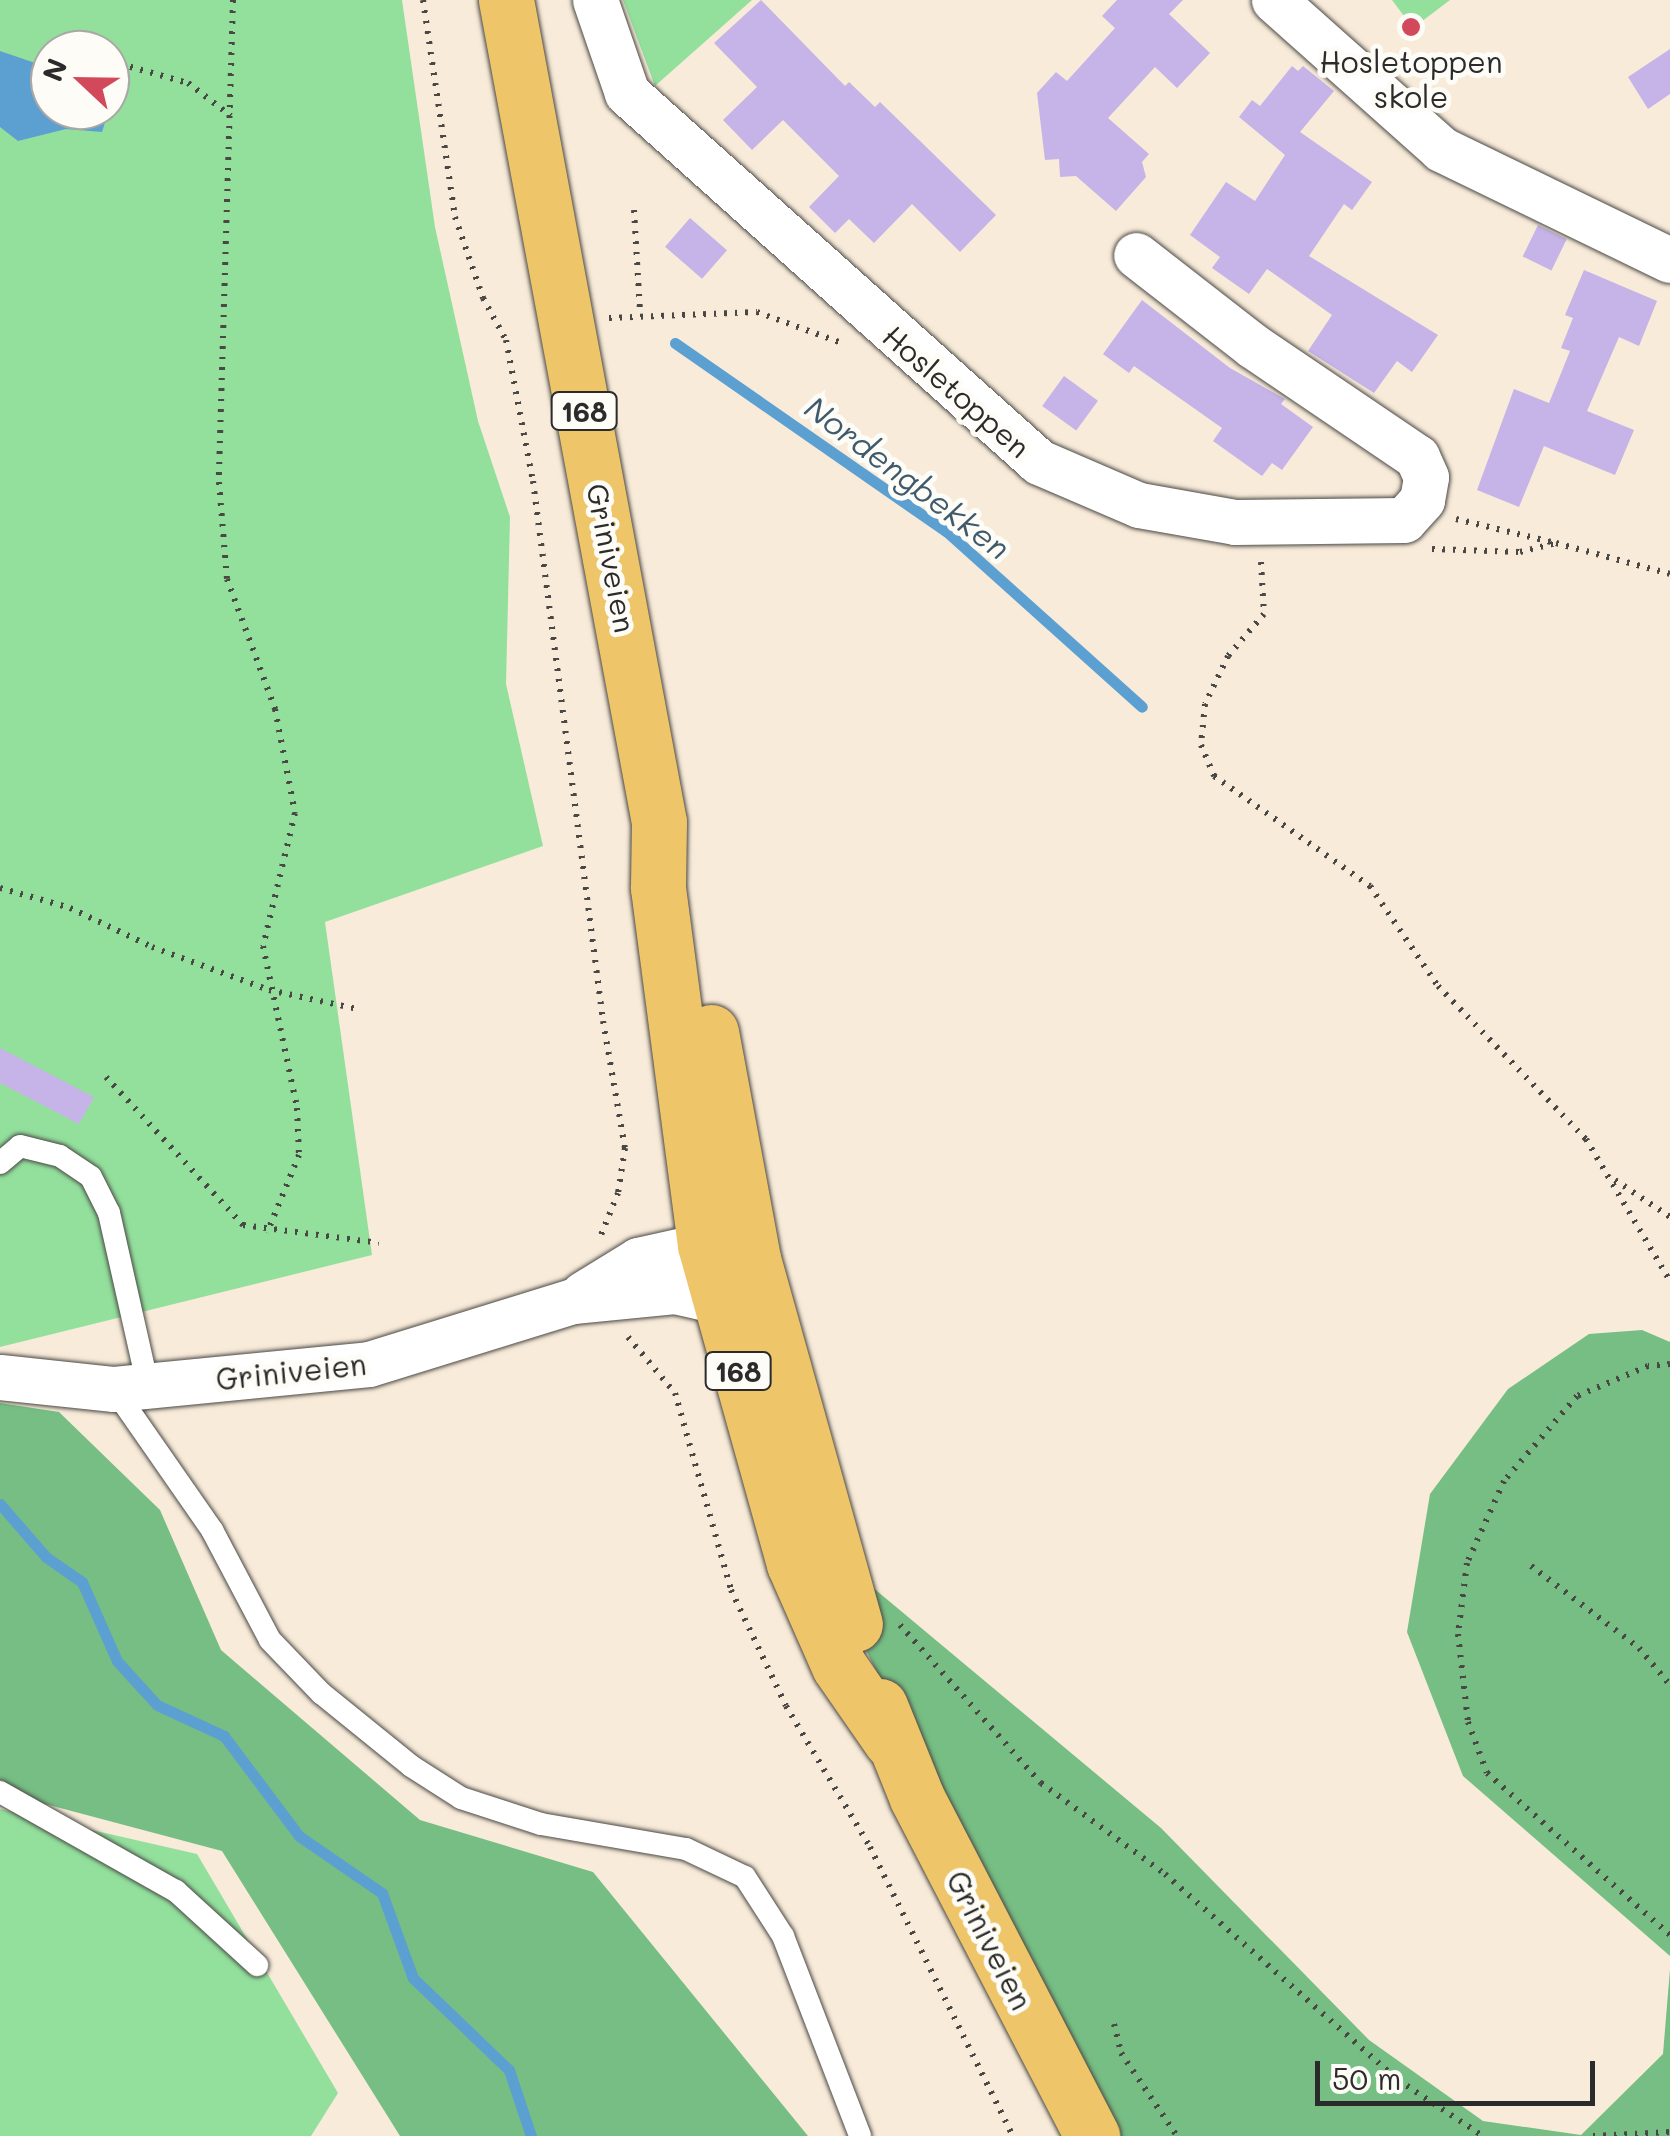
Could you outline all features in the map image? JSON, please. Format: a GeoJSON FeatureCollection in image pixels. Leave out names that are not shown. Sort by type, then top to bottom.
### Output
{"type":"FeatureCollection","features":[{"type":"Feature","properties":{"kind":"main road","name":"Griniveien"},"geometry":{"type":"LineString","coordinates":[[506,0],[659,822],[658,888],[729,1252],[891,1741]]}},
{"type":"Feature","properties":{"kind":"main road","name":"Griniveien"},"geometry":{"type":"LineString","coordinates":[[729,1252],[720,1301],[800,1580],[839,1666],[891,1741],[1092,2136]]}},
{"type":"Feature","properties":{"kind":"street","name":"Hosletoppen"},"geometry":{"type":"LineString","coordinates":[[595,0],[627,93],[1039,462],[1139,505],[1235,522],[1404,520]]}},
{"type":"Feature","properties":{"kind":"street"},"geometry":{"type":"LineString","coordinates":[[1274,0],[1378,100],[1440,149],[1670,260]]}},
{"type":"Feature","properties":{"kind":"street"},"geometry":{"type":"LineString","coordinates":[[1136,255],[1253,346],[1417,457],[1426,477],[1422,500],[1404,520]]}},
{"type":"Feature","properties":{"kind":"street","name":"Griniveien"},"geometry":{"type":"LineString","coordinates":[[573,1301],[638,1260],[729,1252]]}},
{"type":"Feature","properties":{"kind":"street","name":"Griniveien"},"geometry":{"type":"LineString","coordinates":[[0,1376],[131,1388],[369,1364],[573,1301],[675,1291],[720,1301]]}},
{"type":"Feature","properties":{"kind":"lane"},"geometry":{"type":"LineString","coordinates":[[0,1163],[20,1146],[60,1156],[91,1178],[109,1212],[131,1388],[270,1640],[321,1693],[411,1766],[477,1803],[541,1824],[686,1849],[745,1877],[784,1936],[860,2136]]}},
{"type":"Feature","properties":{"kind":"lane"},"geometry":{"type":"LineString","coordinates":[[0,1792],[176,1890],[257,1965]]}},
{"type":"Feature","properties":{"kind":"path"},"geometry":{"type":"LineString","coordinates":[[233,0],[220,482],[227,579],[276,708],[294,813],[263,946],[269,990],[297,1108],[298,1155],[267,1232]]}},
{"type":"Feature","properties":{"kind":"path"},"geometry":{"type":"LineString","coordinates":[[423,0],[455,217],[482,298],[506,340],[532,481],[602,1021],[626,1148],[618,1193],[573,1301],[642,1346],[675,1393],[730,1590],[786,1706],[870,1846],[1013,2136]]}},
{"type":"Feature","properties":{"kind":"path"},"geometry":{"type":"LineString","coordinates":[[130,67],[188,83],[230,116]]}},
{"type":"Feature","properties":{"kind":"path"},"geometry":{"type":"LineString","coordinates":[[634,210],[640,312]]}},
{"type":"Feature","properties":{"kind":"path"},"geometry":{"type":"LineString","coordinates":[[1404,520],[1456,519],[1556,543]]}},
{"type":"Feature","properties":{"kind":"path"},"geometry":{"type":"LineString","coordinates":[[1258,541],[1264,614],[1228,656],[1205,704],[1202,745],[1214,776],[1370,886],[1438,986],[1586,1139],[1614,1179],[1670,1282]]}},
{"type":"Feature","properties":{"kind":"path"},"geometry":{"type":"LineString","coordinates":[[0,888],[70,908],[152,947],[269,990],[358,1009]]}},
{"type":"Feature","properties":{"kind":"path"},"geometry":{"type":"LineString","coordinates":[[106,1077],[243,1225],[267,1232],[379,1242]]}},
{"type":"Feature","properties":{"kind":"path"},"geometry":{"type":"LineString","coordinates":[[1614,1179],[1670,1218]]}},
{"type":"Feature","properties":{"kind":"path"},"geometry":{"type":"LineString","coordinates":[[1670,1364],[1648,1366],[1577,1396],[1504,1480],[1467,1562],[1458,1634],[1468,1722],[1487,1773],[1670,1935]]}},
{"type":"Feature","properties":{"kind":"path"},"geometry":{"type":"LineString","coordinates":[[1531,1566],[1639,1648],[1668,1680]]}},
{"type":"Feature","properties":{"kind":"path"},"geometry":{"type":"LineString","coordinates":[[888,1614],[1041,1783],[1165,1874],[1398,2080],[1483,2136]]}},
{"type":"Feature","properties":{"kind":"path"},"geometry":{"type":"LineString","coordinates":[[1114,2024],[1121,2053],[1177,2136]]}},
{"type":"Feature","properties":{"kind":"path"},"geometry":{"type":"LineString","coordinates":[[1593,2136],[1670,2132]]}},
{"type":"Feature","properties":{"kind":"green space"},"geometry":{"type":"Polygon","coordinates":[[[0,0],[402,0],[435,227],[478,421],[510,517],[506,684],[543,846],[325,922],[372,1255],[0,1347],[0,0]]]}},
{"type":"Feature","properties":{"kind":"green space"},"geometry":{"type":"Polygon","coordinates":[[[623,0],[752,0],[655,86],[623,0]]]}},
{"type":"Feature","properties":{"kind":"green space"},"geometry":{"type":"Polygon","coordinates":[[[1392,0],[1450,0],[1413,28],[1392,0]]]}},
{"type":"Feature","properties":{"kind":"green space"},"geometry":{"type":"Polygon","coordinates":[[[1642,1330],[1670,1342],[1670,1956],[1463,1776],[1407,1632],[1430,1494],[1508,1389],[1589,1334],[1642,1330]]]}},
{"type":"Feature","properties":{"kind":"green space"},"geometry":{"type":"Polygon","coordinates":[[[0,1403],[59,1412],[160,1510],[221,1650],[420,1820],[593,1872],[808,2136],[400,2136],[222,1851],[0,1792],[0,1403]]]}},
{"type":"Feature","properties":{"kind":"green space"},"geometry":{"type":"Polygon","coordinates":[[[865,1581],[1161,1828],[1369,2040],[1483,2121],[1581,2135],[1663,2054],[1670,1969],[1670,2136],[1091,2136],[1037,2001],[848,1613],[865,1581]]]}},
{"type":"Feature","properties":{"kind":"green space"},"geometry":{"type":"Polygon","coordinates":[[[0,1809],[197,1854],[338,2093],[311,2136],[0,2136],[0,1809]]]}},
{"type":"Feature","properties":{"kind":"water"},"geometry":{"type":"Polygon","coordinates":[[[0,51],[30,61],[30,130],[62,130],[18,141],[0,127],[0,51]]]}},
{"type":"Feature","properties":{"kind":"building"},"geometry":{"type":"Polygon","coordinates":[[[761,0],[845,86],[849,82],[875,107],[880,102],[996,215],[960,252],[912,204],[874,243],[849,219],[835,233],[809,207],[839,176],[783,120],[752,150],[723,120],[757,87],[714,43],[761,0]]]}},
{"type":"Feature","properties":{"kind":"building"},"geometry":{"type":"Polygon","coordinates":[[[1117,0],[1183,0],[1169,14],[1210,53],[1177,88],[1155,67],[1108,118],[1149,154],[1142,162],[1146,177],[1116,211],[1076,176],[1060,177],[1059,159],[1045,160],[1037,93],[1056,72],[1067,81],[1115,28],[1102,16],[1117,0]]]}},
{"type":"Feature","properties":{"kind":"building"},"geometry":{"type":"Polygon","coordinates":[[[1670,49],[1670,94],[1648,109],[1628,77],[1670,49]]]}},
{"type":"Feature","properties":{"kind":"building"},"geometry":{"type":"Polygon","coordinates":[[[1292,66],[1298,71],[1303,66],[1334,91],[1300,132],[1372,182],[1352,210],[1344,204],[1309,256],[1438,335],[1412,372],[1397,361],[1374,393],[1308,351],[1332,315],[1267,269],[1249,294],[1212,268],[1220,257],[1190,235],[1226,182],[1255,201],[1285,155],[1239,117],[1252,100],[1260,106],[1292,66]]]}},
{"type":"Feature","properties":{"kind":"building"},"geometry":{"type":"Polygon","coordinates":[[[690,218],[727,250],[702,279],[665,247],[690,218]]]}},
{"type":"Feature","properties":{"kind":"building"},"geometry":{"type":"Polygon","coordinates":[[[1538,225],[1567,239],[1551,270],[1523,256],[1538,225]]]}},
{"type":"Feature","properties":{"kind":"building"},"geometry":{"type":"Polygon","coordinates":[[[1584,270],[1657,301],[1639,346],[1619,337],[1587,411],[1634,430],[1615,475],[1544,446],[1519,507],[1477,490],[1514,389],[1549,403],[1570,351],[1561,348],[1573,318],[1565,315],[1584,270]]]}},
{"type":"Feature","properties":{"kind":"building"},"geometry":{"type":"Polygon","coordinates":[[[1142,300],[1230,368],[1285,399],[1281,404],[1313,427],[1282,470],[1272,463],[1262,476],[1213,441],[1222,428],[1134,366],[1129,373],[1103,354],[1142,300]]]}},
{"type":"Feature","properties":{"kind":"building"},"geometry":{"type":"Polygon","coordinates":[[[1064,376],[1098,401],[1076,431],[1042,406],[1064,376]]]}},
{"type":"Feature","properties":{"kind":"building"},"geometry":{"type":"Polygon","coordinates":[[[0,1048],[94,1097],[79,1124],[0,1083],[0,1048]]]}},
{"type":"Feature","properties":{"kind":"waterway","name":"Nordengbekken"},"geometry":{"type":"LineString","coordinates":[[675,343],[946,531],[1142,707]]}},
{"type":"Feature","properties":{"kind":"waterway"},"geometry":{"type":"LineString","coordinates":[[0,1504],[46,1557],[82,1582],[117,1661],[157,1705],[224,1736],[299,1836],[382,1893],[413,1978],[509,2070],[531,2136]]}},
{"type":"Feature","properties":{"kind":"place","name":"Hosletoppen skole"},"geometry":{"type":"Point","coordinates":[1411,27]}}]}
